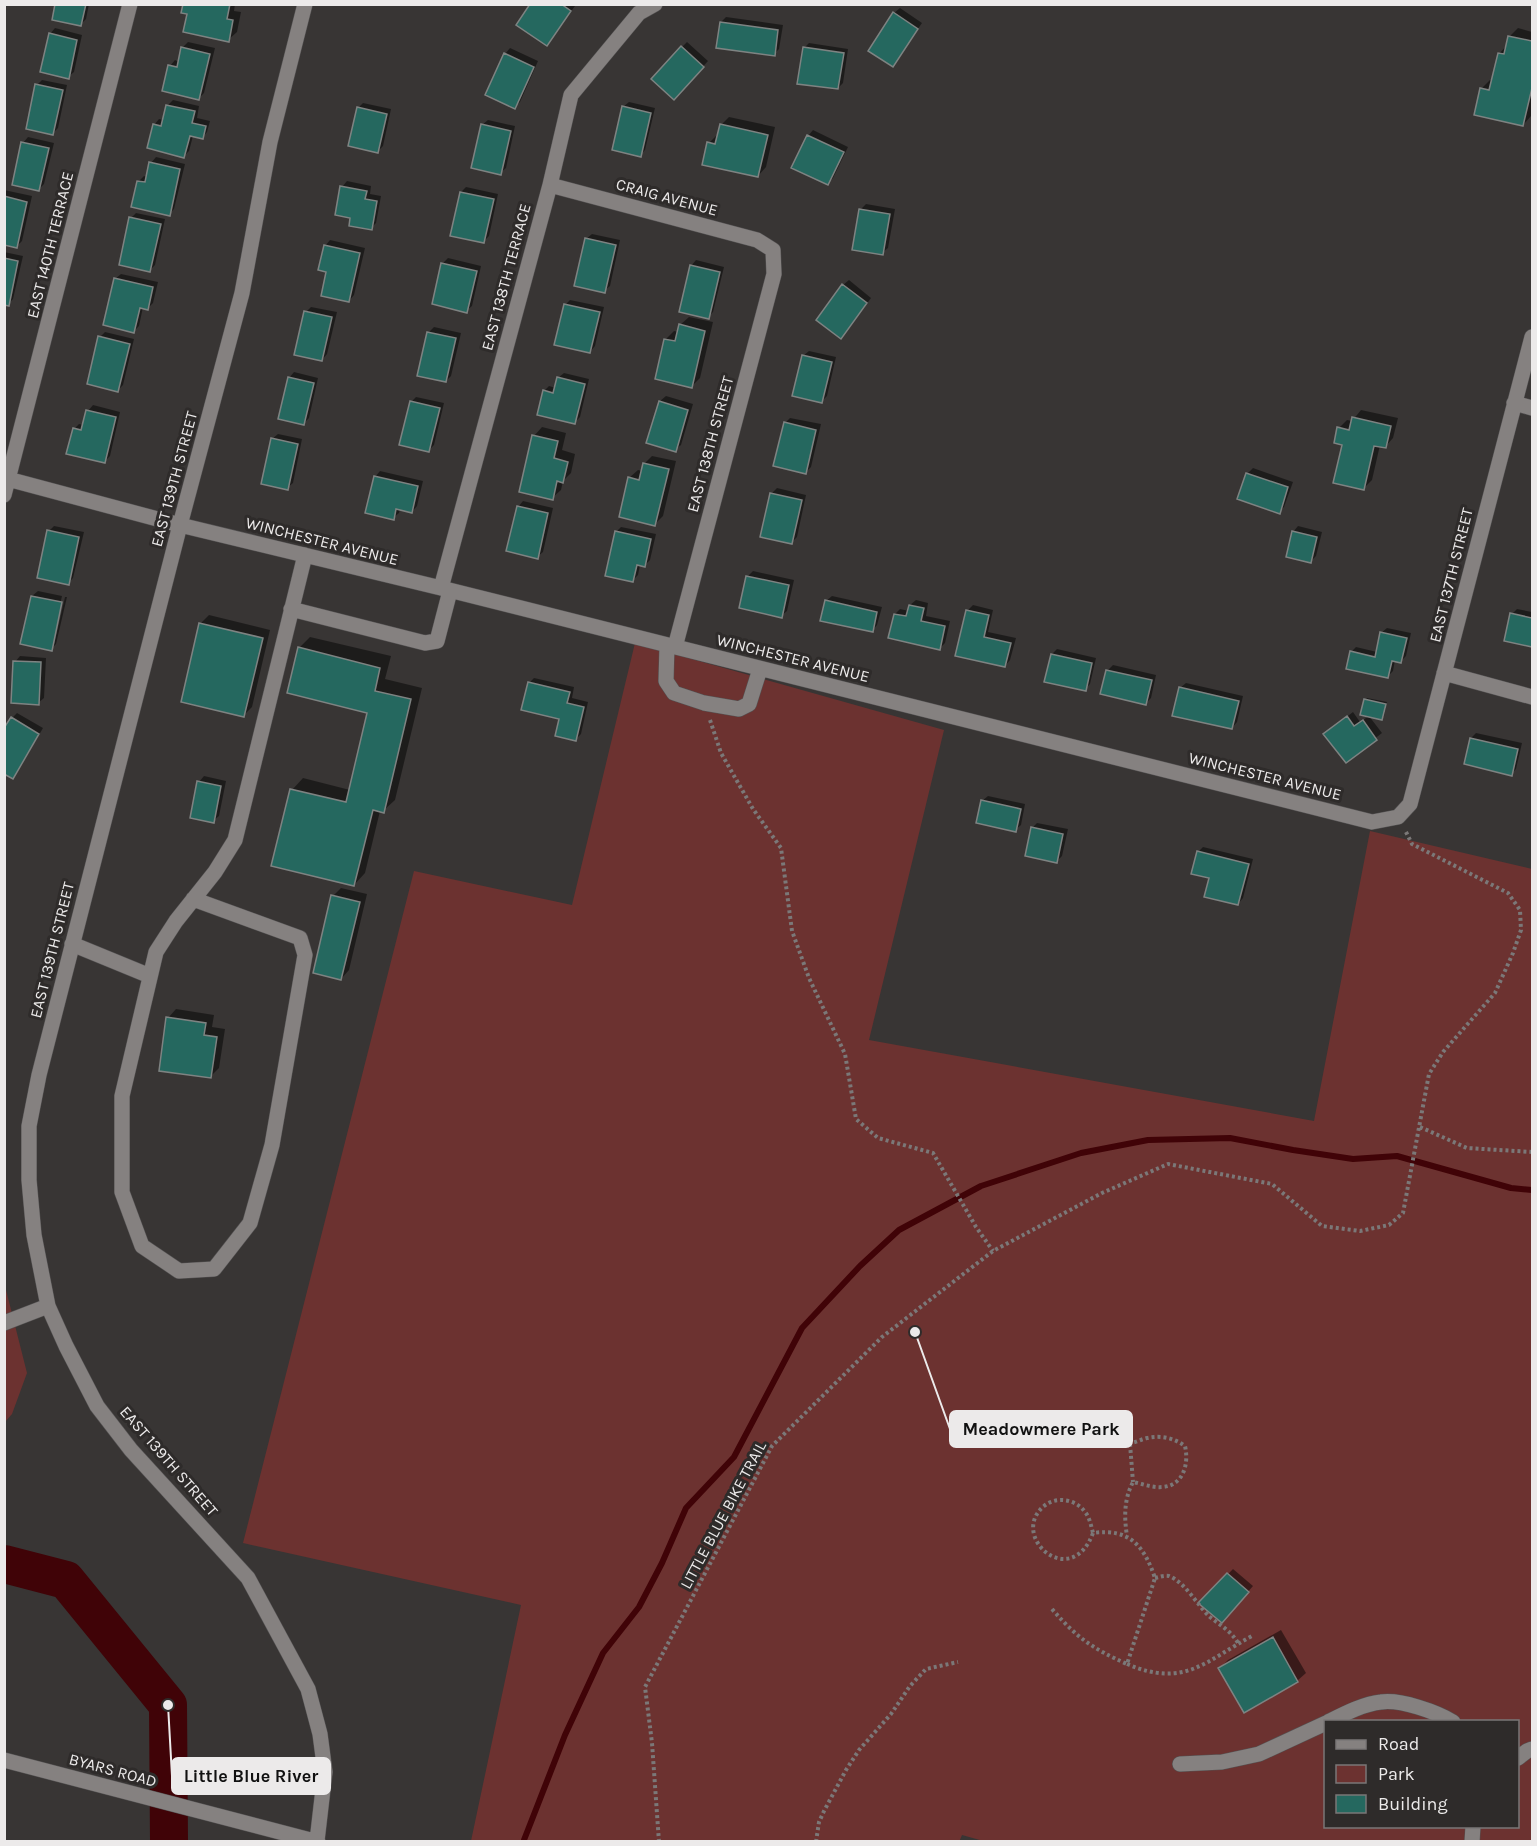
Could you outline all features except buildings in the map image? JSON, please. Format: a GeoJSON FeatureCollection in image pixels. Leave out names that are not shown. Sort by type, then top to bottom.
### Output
{"type":"FeatureCollection","features":[{"type":"Feature","properties":{"kind":"street","name":"EAST 140TH TERRACE"},"geometry":{"type":"LineString","coordinates":[[4,495],[130,4]]}},
{"type":"Feature","properties":{"kind":"street","name":"EAST 139TH STREET"},"geometry":{"type":"LineString","coordinates":[[305,4],[270,142],[242,293],[39,1075],[29,1126],[29,1180],[34,1235],[48,1306],[98,1406],[131,1450],[248,1578],[308,1689],[320,1734],[325,1772],[317,1841]]}},
{"type":"Feature","properties":{"kind":"street","name":"EAST 138TH TERRACE"},"geometry":{"type":"LineString","coordinates":[[291,609],[425,643],[437,641],[445,589],[572,95],[639,13],[655,4]]}},
{"type":"Feature","properties":{"kind":"street","name":"CRAIG AVENUE"},"geometry":{"type":"LineString","coordinates":[[550,185],[757,240],[773,250]]}},
{"type":"Feature","properties":{"kind":"street","name":"EAST 138TH STREET"},"geometry":{"type":"LineString","coordinates":[[760,669],[749,704],[739,709],[704,703],[674,693],[666,681],[671,646],[774,274],[773,250]]}},
{"type":"Feature","properties":{"kind":"street","name":"EAST 137TH STREET"},"geometry":{"type":"LineString","coordinates":[[1398,817],[1410,804],[1533,338]]}},
{"type":"Feature","properties":{"kind":"street"},"geometry":{"type":"LineString","coordinates":[[1514,403],[1533,408]]}},
{"type":"Feature","properties":{"kind":"street","name":"WINCHESTER AVENUE"},"geometry":{"type":"LineString","coordinates":[[7,478],[180,525],[445,589],[1372,822],[1398,817]]}},
{"type":"Feature","properties":{"kind":"street"},"geometry":{"type":"LineString","coordinates":[[194,899],[300,938],[305,955],[272,1145],[250,1223],[214,1269],[179,1271],[142,1245],[122,1192],[122,1096],[156,952],[176,921],[215,872],[235,840],[305,555]]}},
{"type":"Feature","properties":{"kind":"street"},"geometry":{"type":"LineString","coordinates":[[1444,673],[1533,697]]}},
{"type":"Feature","properties":{"kind":"street"},"geometry":{"type":"LineString","coordinates":[[72,944],[150,976]]}},
{"type":"Feature","properties":{"kind":"street"},"geometry":{"type":"LineString","coordinates":[[4,1323],[48,1306]]}},
{"type":"Feature","properties":{"kind":"street"},"geometry":{"type":"LineString","coordinates":[[1331,1720],[1382,1701],[1414,1705],[1448,1720]]}},
{"type":"Feature","properties":{"kind":"street"},"geometry":{"type":"LineString","coordinates":[[1180,1764],[1222,1762],[1259,1754],[1324,1723]]}},
{"type":"Feature","properties":{"kind":"street"},"geometry":{"type":"LineString","coordinates":[[1519,1757],[1533,1749]]}},
{"type":"Feature","properties":{"kind":"street","name":"BYARS ROAD"},"geometry":{"type":"LineString","coordinates":[[4,1760],[317,1841]]}},
{"type":"Feature","properties":{"kind":"path"},"geometry":{"type":"LineString","coordinates":[[704,703],[721,753],[753,809],[781,848],[792,931],[810,978],[845,1054],[856,1119],[878,1138],[933,1153],[975,1227],[993,1251]]}},
{"type":"Feature","properties":{"kind":"path","name":"LITTLE BLUE BIKE TRAIL"},"geometry":{"type":"LineString","coordinates":[[659,1842],[652,1743],[645,1687],[772,1446],[882,1337],[993,1251],[1102,1193],[1168,1164],[1272,1184],[1322,1227],[1360,1231],[1389,1225],[1403,1213],[1430,1074],[1443,1052],[1495,993],[1521,930],[1520,910],[1508,893],[1412,844],[1398,817]]}},
{"type":"Feature","properties":{"kind":"path"},"geometry":{"type":"LineString","coordinates":[[1420,1127],[1467,1148],[1533,1152]]}},
{"type":"Feature","properties":{"kind":"path"},"geometry":{"type":"LineString","coordinates":[[1114,1419],[1123,1442],[1130,1444],[1145,1438],[1167,1437],[1178,1440],[1185,1446],[1188,1457],[1185,1472],[1176,1482],[1165,1487],[1133,1482]]}},
{"type":"Feature","properties":{"kind":"path"},"geometry":{"type":"LineString","coordinates":[[1127,1536],[1125,1505],[1133,1482],[1130,1444]]}},
{"type":"Feature","properties":{"kind":"path"},"geometry":{"type":"LineString","coordinates":[[1066,1500],[1084,1509],[1093,1533],[1086,1548],[1079,1554],[1058,1559],[1047,1555],[1040,1549],[1033,1527],[1041,1509],[1049,1502],[1066,1500]]}},
{"type":"Feature","properties":{"kind":"path"},"geometry":{"type":"LineString","coordinates":[[1093,1533],[1111,1532],[1127,1536],[1141,1548],[1155,1578],[1127,1664]]}},
{"type":"Feature","properties":{"kind":"path"},"geometry":{"type":"LineString","coordinates":[[1155,1578],[1164,1575],[1177,1582],[1210,1616],[1228,1630],[1238,1643]]}},
{"type":"Feature","properties":{"kind":"path"},"geometry":{"type":"LineString","coordinates":[[1052,1609],[1067,1627],[1098,1652],[1140,1670],[1155,1672],[1172,1674],[1198,1668],[1254,1635]]}},
{"type":"Feature","properties":{"kind":"path"},"geometry":{"type":"LineString","coordinates":[[816,1842],[819,1822],[824,1811],[858,1750],[891,1714],[910,1686],[926,1669],[958,1662]]}},
{"type":"Feature","properties":{"kind":"green space"},"geometry":{"type":"Polygon","coordinates":[[[635,643],[944,730],[869,1040],[1314,1121],[1370,831],[1532,869],[1532,1841],[987,1842],[962,1835],[959,1842],[471,1841],[521,1605],[243,1543],[414,871],[572,905],[635,643]]]}},
{"type":"Feature","properties":{"kind":"green space"},"geometry":{"type":"Polygon","coordinates":[[[4,1282],[27,1373],[12,1414],[5,1422],[4,1282]]]}},
{"type":"Feature","properties":{"kind":"waterway"},"geometry":{"type":"LineString","coordinates":[[524,1840],[565,1735],[603,1653],[639,1607],[662,1563],[686,1508],[734,1457],[802,1328],[860,1266],[899,1230],[981,1186],[1081,1153],[1148,1140],[1230,1138],[1353,1159],[1397,1156],[1511,1188],[1532,1190]]}},
{"type":"Feature","properties":{"kind":"waterway"},"geometry":{"type":"LineString","coordinates":[[4,1564],[66,1580],[168,1705],[169,1842]]}},
{"type":"Feature","properties":{"kind":"place","name":"Meadowmere Park"},"geometry":{"type":"Point","coordinates":[915,1332]}},
{"type":"Feature","properties":{"kind":"place","name":"Little Blue River"},"geometry":{"type":"Point","coordinates":[168,1705]}}]}
